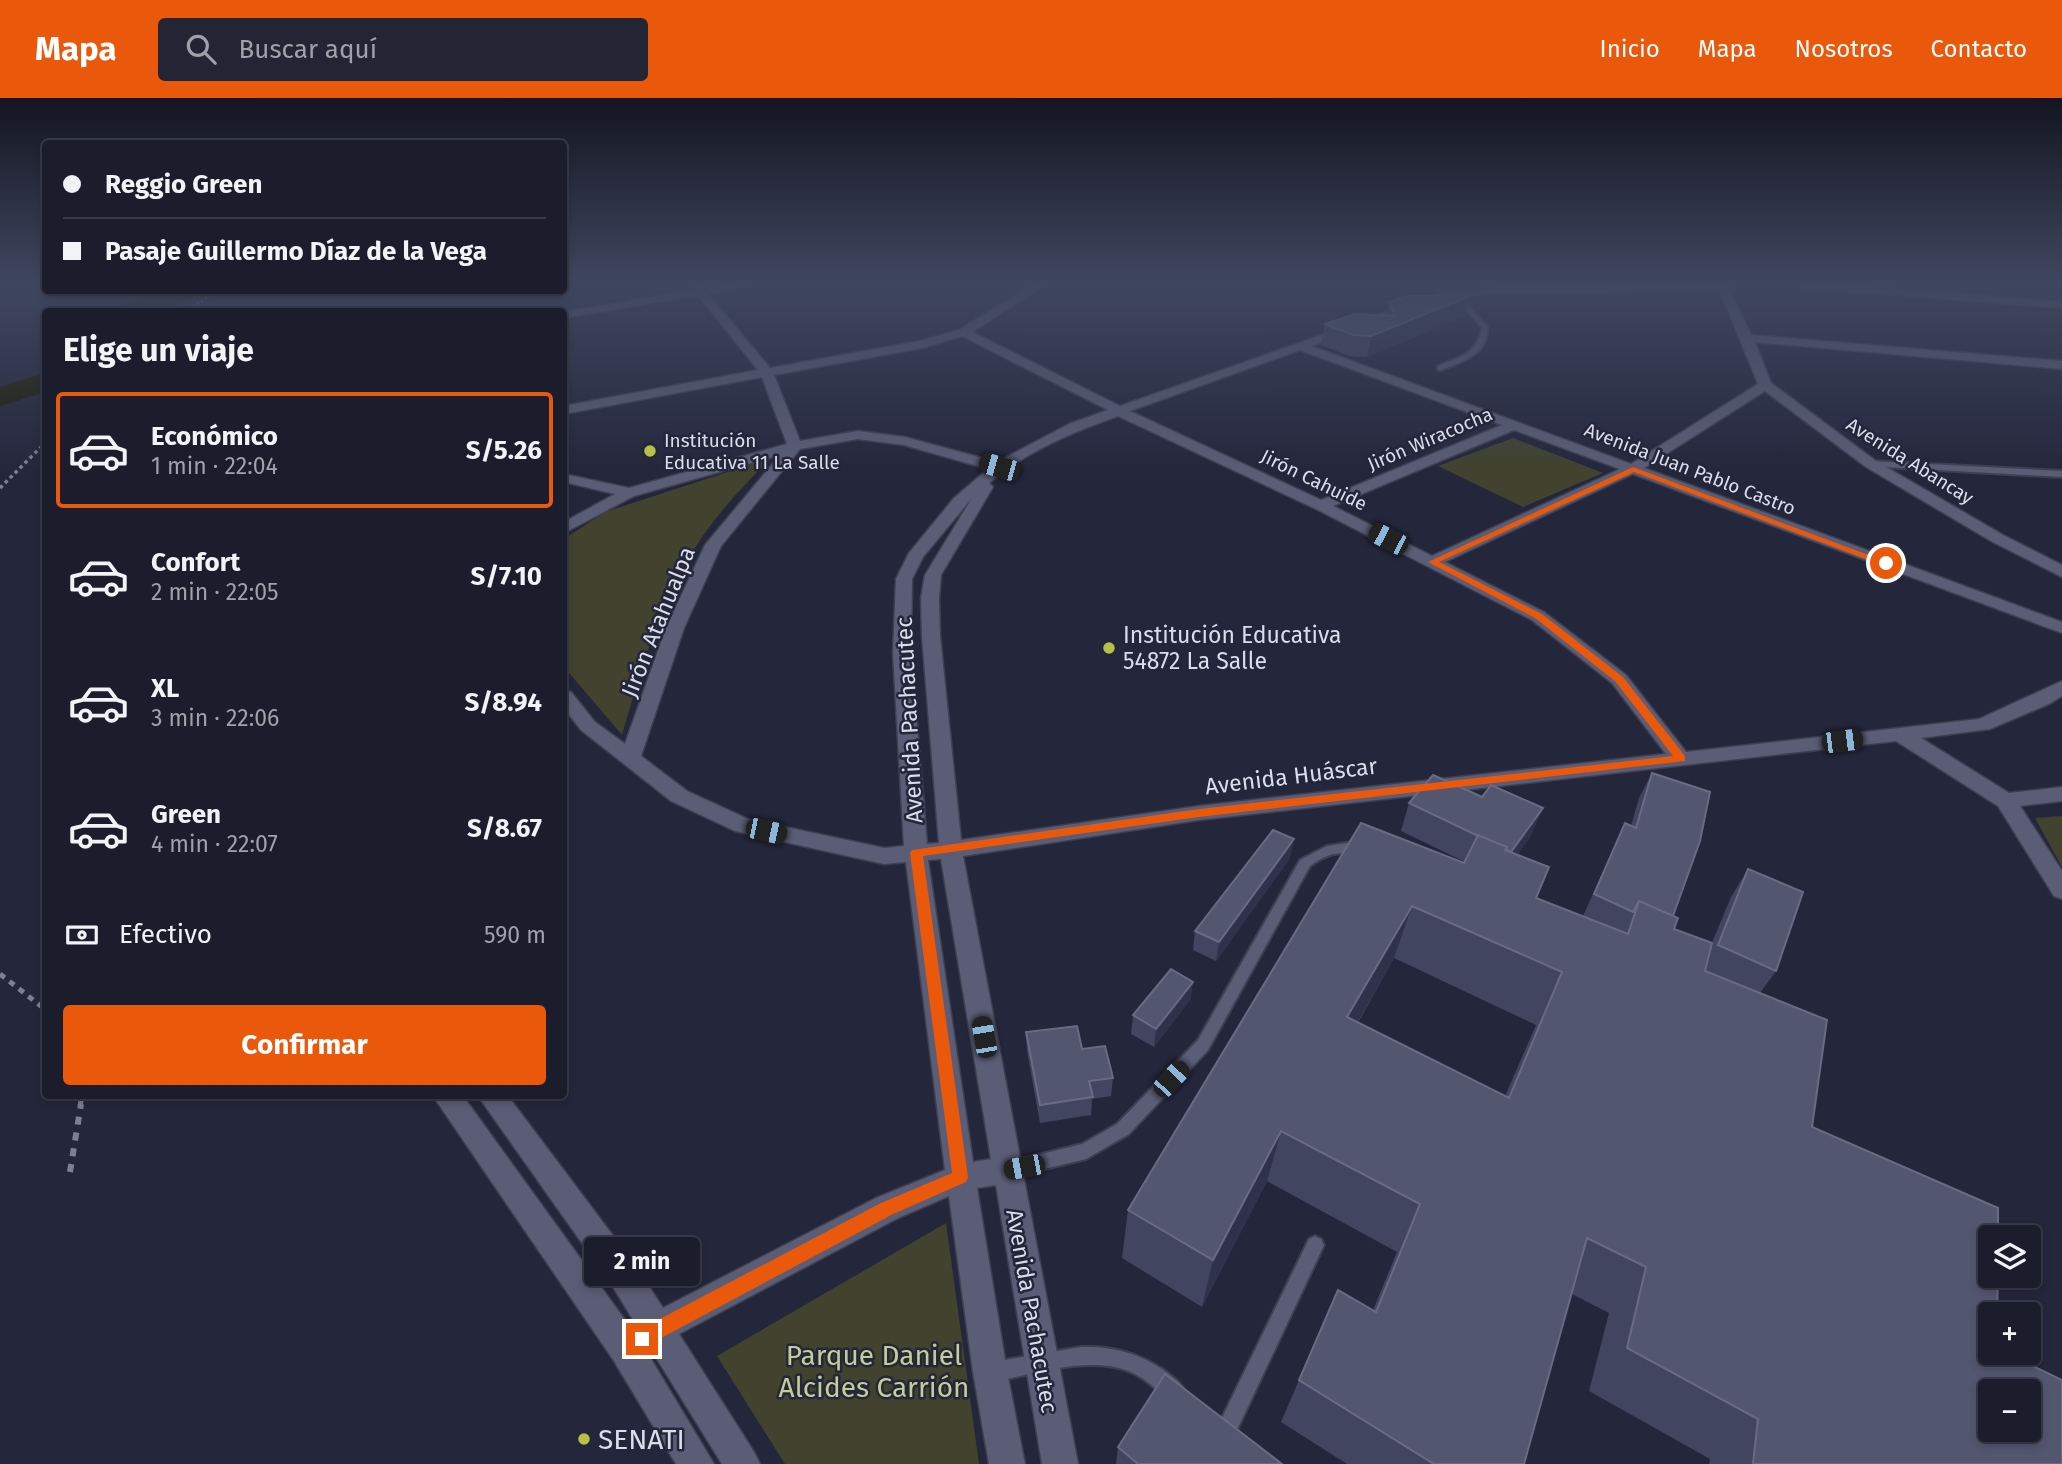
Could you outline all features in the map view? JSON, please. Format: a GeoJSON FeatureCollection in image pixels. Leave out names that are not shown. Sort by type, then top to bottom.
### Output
{"type":"FeatureCollection","features":[{"type":"Feature","properties":{"kind":"street"},"geometry":{"type":"LineString","coordinates":[[747,349],[766,372],[795,446]]}},
{"type":"Feature","properties":{"kind":"street"},"geometry":{"type":"LineString","coordinates":[[567,409],[896,349]]}},
{"type":"Feature","properties":{"kind":"street","name":"Jirón Cahuide"},"geometry":{"type":"LineString","coordinates":[[996,349],[1119,411],[1321,506],[1538,616],[1619,679],[1681,758]]}},
{"type":"Feature","properties":{"kind":"street","name":"Avenida Pachacutec"},"geometry":{"type":"LineString","coordinates":[[1007,1464],[990,1372],[916,853],[902,653],[904,579],[915,556],[959,501],[999,467],[1074,427],[1295,349]]}},
{"type":"Feature","properties":{"kind":"street","name":"Avenida Juan Pablo Castro"},"geometry":{"type":"LineString","coordinates":[[1311,349],[2062,628]]}},
{"type":"Feature","properties":{"kind":"street"},"geometry":{"type":"LineString","coordinates":[[1432,562],[1633,469],[1765,385],[1751,349]]}},
{"type":"Feature","properties":{"kind":"street"},"geometry":{"type":"LineString","coordinates":[[1872,349],[2062,365]]}},
{"type":"Feature","properties":{"kind":"street","name":"Avenida Abancay"},"geometry":{"type":"LineString","coordinates":[[1765,385],[1871,464],[1997,538],[2062,572]]}},
{"type":"Feature","properties":{"kind":"street","name":"Jirón Wiracocha"},"geometry":{"type":"LineString","coordinates":[[1321,506],[1516,424]]}},
{"type":"Feature","properties":{"kind":"street"},"geometry":{"type":"LineString","coordinates":[[567,526],[629,493],[795,446],[858,435],[905,441],[999,467]]}},
{"type":"Feature","properties":{"kind":"street","name":"Jirón Atahualpa"},"geometry":{"type":"LineString","coordinates":[[630,759],[675,628],[713,545],[795,446]]}},
{"type":"Feature","properties":{"kind":"street","name":"Avenida Pachacutec"},"geometry":{"type":"LineString","coordinates":[[999,467],[933,575],[930,598],[951,850],[1060,1464]]}},
{"type":"Feature","properties":{"kind":"street"},"geometry":{"type":"LineString","coordinates":[[567,479],[629,493]]}},
{"type":"Feature","properties":{"kind":"street","name":"Avenida Huáscar"},"geometry":{"type":"LineString","coordinates":[[567,700],[587,726],[679,796],[743,826],[884,856],[951,850],[1199,813],[1983,725],[2042,700],[2062,687]]}},
{"type":"Feature","properties":{"kind":"street"},"geometry":{"type":"LineString","coordinates":[[1901,735],[2006,801],[2062,890]]}},
{"type":"Feature","properties":{"kind":"street"},"geometry":{"type":"LineString","coordinates":[[2006,801],[2062,794]]}},
{"type":"Feature","properties":{"kind":"street"},"geometry":{"type":"LineString","coordinates":[[449,1099],[626,1349],[696,1464]]}},
{"type":"Feature","properties":{"kind":"street"},"geometry":{"type":"LineString","coordinates":[[494,1099],[624,1276],[742,1464]]}},
{"type":"Feature","properties":{"kind":"street"},"geometry":{"type":"LineString","coordinates":[[626,1349],[657,1328],[887,1208],[961,1177],[1007,1170]]}},
{"type":"Feature","properties":{"kind":"lane"},"geometry":{"type":"LineString","coordinates":[[1441,368],[1479,349]]}},
{"type":"Feature","properties":{"kind":"lane"},"geometry":{"type":"LineString","coordinates":[[1871,464],[1993,468],[2062,474]]}},
{"type":"Feature","properties":{"kind":"lane"},"geometry":{"type":"LineString","coordinates":[[1007,1170],[1086,1151],[1123,1129],[1203,1045],[1305,863],[1321,851],[1342,846],[1377,849]]}},
{"type":"Feature","properties":{"kind":"lane"},"geometry":{"type":"LineString","coordinates":[[1228,1426],[1315,1245]]}},
{"type":"Feature","properties":{"kind":"lane"},"geometry":{"type":"LineString","coordinates":[[990,1372],[1083,1356],[1108,1357],[1134,1363],[1186,1398]]}},
{"type":"Feature","properties":{"kind":"lane"},"geometry":{"type":"LineString","coordinates":[[1208,1412],[1249,1441]]}},
{"type":"Feature","properties":{"kind":"path"},"geometry":{"type":"LineString","coordinates":[[0,488],[42,446]]}},
{"type":"Feature","properties":{"kind":"path"},"geometry":{"type":"LineString","coordinates":[[0,974],[42,1007]]}},
{"type":"Feature","properties":{"kind":"path"},"geometry":{"type":"LineString","coordinates":[[70,1172],[82,1099]]}},
{"type":"Feature","properties":{"kind":"green space"},"geometry":{"type":"Polygon","coordinates":[[[1513,438],[1603,473],[1523,507],[1438,466],[1513,438]]]}},
{"type":"Feature","properties":{"kind":"green space"},"geometry":{"type":"Polygon","coordinates":[[[771,458],[716,518],[697,544],[678,579],[650,644],[622,735],[567,671],[567,537],[605,512],[771,458]]]}},
{"type":"Feature","properties":{"kind":"green space"},"geometry":{"type":"Polygon","coordinates":[[[2062,816],[2062,867],[2035,818],[2062,816]]]}},
{"type":"Feature","properties":{"kind":"green space","name":"Parque Daniel Alcides Carrión"},"geometry":{"type":"Polygon","coordinates":[[[946,1223],[979,1464],[785,1464],[717,1356],[946,1223]]]}},
{"type":"Feature","properties":{"kind":"building"},"geometry":{"type":"Polygon","coordinates":[[[1652,773],[1710,792],[1700,841],[1673,916],[1639,901],[1633,912],[1594,894],[1625,823],[1636,828],[1652,773]]]}},
{"type":"Feature","properties":{"kind":"building"},"geometry":{"type":"Polygon","coordinates":[[[1433,775],[1482,797],[1491,785],[1543,808],[1511,852],[1506,850],[1507,847],[1409,803],[1433,775]]]}},
{"type":"Feature","properties":{"kind":"building"},"geometry":{"type":"Polygon","coordinates":[[[1361,823],[1464,863],[1478,835],[1507,847],[1505,850],[1549,867],[1536,898],[1628,934],[1639,901],[1678,918],[1674,929],[1712,943],[1705,971],[1827,1020],[1812,1127],[1998,1208],[1998,1225],[1978,1225],[1978,1288],[1998,1288],[1997,1302],[1978,1302],[1978,1365],[2031,1365],[2062,1380],[2062,1464],[1753,1464],[1758,1419],[1627,1348],[1646,1267],[1587,1238],[1524,1464],[1434,1464],[1299,1380],[1338,1290],[1376,1312],[1420,1204],[1281,1131],[1213,1260],[1128,1210],[1361,823]],[[1412,906],[1347,1017],[1509,1098],[1562,972],[1412,906]]]}},
{"type":"Feature","properties":{"kind":"building"},"geometry":{"type":"Polygon","coordinates":[[[1273,830],[1294,839],[1219,942],[1195,931],[1273,830]]]}},
{"type":"Feature","properties":{"kind":"building"},"geometry":{"type":"Polygon","coordinates":[[[1748,869],[1803,892],[1776,971],[1718,945],[1748,869]]]}},
{"type":"Feature","properties":{"kind":"building"},"geometry":{"type":"Polygon","coordinates":[[[1171,969],[1193,982],[1156,1029],[1133,1015],[1171,969]]]}},
{"type":"Feature","properties":{"kind":"building"},"geometry":{"type":"Polygon","coordinates":[[[1077,1026],[1082,1049],[1105,1046],[1113,1078],[1089,1081],[1093,1097],[1040,1105],[1026,1032],[1077,1026]]]}},
{"type":"Feature","properties":{"kind":"building"},"geometry":{"type":"Polygon","coordinates":[[[1165,1374],[1282,1464],[1138,1464],[1118,1447],[1165,1374]]]}},
{"type":"Feature","properties":{"kind":"waterway"},"geometry":{"type":"LineString","coordinates":[[0,397],[42,382]]}},
{"type":"Feature","properties":{"kind":"place","name":"Institución Educativa 11 La Salle"},"geometry":{"type":"Point","coordinates":[650,451]}},
{"type":"Feature","properties":{"kind":"place","name":"Institución Educativa 54872 La Salle"},"geometry":{"type":"Point","coordinates":[1109,648]}},
{"type":"Feature","properties":{"kind":"place","name":"SENATI"},"geometry":{"type":"Point","coordinates":[584,1439]}},
{"type":"Feature","properties":{"kind":"route"},"geometry":{"type":"LineString","coordinates":[[642,1339],[657,1328],[887,1208],[961,1177],[916,853],[1199,813],[1681,758],[1619,679],[1538,616],[1432,562],[1633,469],[1886,563]]}}]}
